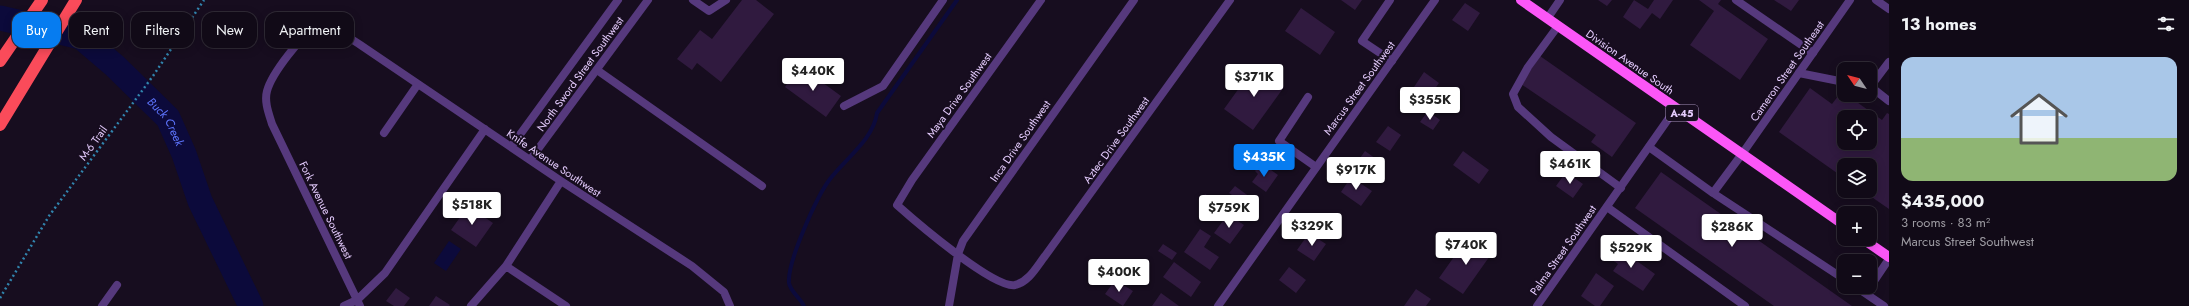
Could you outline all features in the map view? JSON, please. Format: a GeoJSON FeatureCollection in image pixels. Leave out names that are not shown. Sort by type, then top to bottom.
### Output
{"type":"FeatureCollection","features":[{"type":"Feature","properties":{"kind":"highway"},"geometry":{"type":"LineString","coordinates":[[0,61],[42,0]]}},
{"type":"Feature","properties":{"kind":"highway"},"geometry":{"type":"LineString","coordinates":[[0,125],[76,0]]}},
{"type":"Feature","properties":{"kind":"main road","name":"Division Avenue South"},"geometry":{"type":"LineString","coordinates":[[1521,0],[1837,221]]}},
{"type":"Feature","properties":{"kind":"main road"},"geometry":{"type":"LineString","coordinates":[[1873,246],[1889,258]]}},
{"type":"Feature","properties":{"kind":"street","name":"North Sword Street Southwest"},"geometry":{"type":"LineString","coordinates":[[511,147],[618,0]]}},
{"type":"Feature","properties":{"kind":"street","name":"North Sword Street Southwest"},"geometry":{"type":"LineString","coordinates":[[530,160],[648,0]]}},
{"type":"Feature","properties":{"kind":"street"},"geometry":{"type":"LineString","coordinates":[[692,0],[709,11],[726,0]]}},
{"type":"Feature","properties":{"kind":"street"},"geometry":{"type":"LineString","coordinates":[[844,106],[883,86],[943,0]]}},
{"type":"Feature","properties":{"kind":"street","name":"Maya Drive Southwest"},"geometry":{"type":"LineString","coordinates":[[958,254],[931,235],[897,205],[912,180],[1041,0]]}},
{"type":"Feature","properties":{"kind":"street","name":"Inca Drive Southwest"},"geometry":{"type":"LineString","coordinates":[[949,306],[958,254],[963,241],[1134,0]]}},
{"type":"Feature","properties":{"kind":"street","name":"Aztec Drive Southwest"},"geometry":{"type":"LineString","coordinates":[[958,254],[998,281],[1014,285],[1025,281],[1045,256],[1230,0]]}},
{"type":"Feature","properties":{"kind":"street"},"geometry":{"type":"LineString","coordinates":[[1390,0],[1362,41],[1392,61]]}},
{"type":"Feature","properties":{"kind":"street","name":"Marcus Street Southwest"},"geometry":{"type":"LineString","coordinates":[[1218,306],[1435,0]]}},
{"type":"Feature","properties":{"kind":"street"},"geometry":{"type":"LineString","coordinates":[[1547,19],[1560,0]]}},
{"type":"Feature","properties":{"kind":"street"},"geometry":{"type":"LineString","coordinates":[[1736,0],[1813,53]]}},
{"type":"Feature","properties":{"kind":"street","name":"Cameron Street Southeast"},"geometry":{"type":"LineString","coordinates":[[1713,193],[1850,0]]}},
{"type":"Feature","properties":{"kind":"street"},"geometry":{"type":"LineString","coordinates":[[1876,0],[1889,9]]}},
{"type":"Feature","properties":{"kind":"street","name":"Fork Avenue Southwest"},"geometry":{"type":"LineString","coordinates":[[358,303],[272,124],[266,106],[266,91],[280,67],[304,35],[316,24],[328,24],[359,44]]}},
{"type":"Feature","properties":{"kind":"street"},"geometry":{"type":"LineString","coordinates":[[1558,26],[1528,67],[1513,94],[1518,107],[1551,137],[1621,188]]}},
{"type":"Feature","properties":{"kind":"street","name":"Knife Avenue Southwest"},"geometry":{"type":"LineString","coordinates":[[359,44],[561,182],[692,266],[724,292],[730,306]]}},
{"type":"Feature","properties":{"kind":"street"},"geometry":{"type":"LineString","coordinates":[[1877,78],[1889,62]]}},
{"type":"Feature","properties":{"kind":"street"},"geometry":{"type":"LineString","coordinates":[[597,70],[762,186]]}},
{"type":"Feature","properties":{"kind":"street"},"geometry":{"type":"LineString","coordinates":[[1799,73],[1837,81]]}},
{"type":"Feature","properties":{"kind":"street"},"geometry":{"type":"LineString","coordinates":[[384,133],[418,84]]}},
{"type":"Feature","properties":{"kind":"street"},"geometry":{"type":"LineString","coordinates":[[1877,92],[1889,101]]}},
{"type":"Feature","properties":{"kind":"street"},"geometry":{"type":"LineString","coordinates":[[1308,97],[1279,141],[1316,167]]}},
{"type":"Feature","properties":{"kind":"street","name":"Palma Street Southwest"},"geometry":{"type":"LineString","coordinates":[[1537,306],[1676,108]]}},
{"type":"Feature","properties":{"kind":"street"},"geometry":{"type":"LineString","coordinates":[[344,306],[358,303],[385,273],[485,129]]}},
{"type":"Feature","properties":{"kind":"street"},"geometry":{"type":"LineString","coordinates":[[1649,147],[1713,193],[1837,274]]}},
{"type":"Feature","properties":{"kind":"street"},"geometry":{"type":"LineString","coordinates":[[471,306],[506,266],[561,182]]}},
{"type":"Feature","properties":{"kind":"street"},"geometry":{"type":"LineString","coordinates":[[1607,207],[1745,306]]}},
{"type":"Feature","properties":{"kind":"street"},"geometry":{"type":"LineString","coordinates":[[1877,276],[1889,258]]}},
{"type":"Feature","properties":{"kind":"street"},"geometry":{"type":"LineString","coordinates":[[506,266],[566,306]]}},
{"type":"Feature","properties":{"kind":"street"},"geometry":{"type":"LineString","coordinates":[[102,306],[118,285]]}},
{"type":"Feature","properties":{"kind":"street"},"geometry":{"type":"LineString","coordinates":[[1873,294],[1884,306]]}},
{"type":"Feature","properties":{"kind":"path","name":"M-6 Trail"},"geometry":{"type":"LineString","coordinates":[[0,298],[49,216],[153,76],[204,0]]}},
{"type":"Feature","properties":{"kind":"shaded area"},"geometry":{"type":"Polygon","coordinates":[[[449,241],[461,249],[446,271],[434,263],[449,241]]]}},
{"type":"Feature","properties":{"kind":"building"},"geometry":{"type":"Polygon","coordinates":[[[742,0],[756,0],[774,14],[721,82],[697,63],[692,70],[677,59],[700,30],[712,39],[742,0]]]}},
{"type":"Feature","properties":{"kind":"building"},"geometry":{"type":"Polygon","coordinates":[[[1341,0],[1362,0],[1355,10],[1341,0]]]}},
{"type":"Feature","properties":{"kind":"building"},"geometry":{"type":"Polygon","coordinates":[[[1598,0],[1612,0],[1607,6],[1598,0]]]}},
{"type":"Feature","properties":{"kind":"building"},"geometry":{"type":"Polygon","coordinates":[[[1634,0],[1648,9],[1654,0],[1673,0],[1660,19],[1652,13],[1640,29],[1623,17],[1634,0]]]}},
{"type":"Feature","properties":{"kind":"building"},"geometry":{"type":"Polygon","coordinates":[[[1699,0],[1721,0],[1718,4],[1768,39],[1740,80],[1690,45],[1714,11],[1699,0]]]}},
{"type":"Feature","properties":{"kind":"building"},"geometry":{"type":"Polygon","coordinates":[[[1774,0],[1799,0],[1791,11],[1774,0]]]}},
{"type":"Feature","properties":{"kind":"building"},"geometry":{"type":"Polygon","coordinates":[[[1465,3],[1480,13],[1468,31],[1452,20],[1465,3]]]}},
{"type":"Feature","properties":{"kind":"building"},"geometry":{"type":"Polygon","coordinates":[[[1301,8],[1335,32],[1320,55],[1285,31],[1301,8]]]}},
{"type":"Feature","properties":{"kind":"building"},"geometry":{"type":"Polygon","coordinates":[[[1540,56],[1636,123],[1612,157],[1591,142],[1596,135],[1521,84],[1540,56]]]}},
{"type":"Feature","properties":{"kind":"building"},"geometry":{"type":"Polygon","coordinates":[[[800,66],[841,96],[826,117],[785,87],[800,66]]]}},
{"type":"Feature","properties":{"kind":"building"},"geometry":{"type":"Polygon","coordinates":[[[1255,66],[1284,87],[1253,130],[1224,109],[1255,66]]]}},
{"type":"Feature","properties":{"kind":"building"},"geometry":{"type":"Polygon","coordinates":[[[1424,72],[1439,83],[1434,90],[1441,94],[1435,102],[1414,87],[1424,72]]]}},
{"type":"Feature","properties":{"kind":"building"},"geometry":{"type":"Polygon","coordinates":[[[1810,88],[1832,104],[1837,98],[1837,102],[1857,102],[1868,110],[1837,110],[1837,150],[1877,150],[1877,116],[1882,120],[1887,113],[1889,114],[1889,209],[1873,198],[1877,198],[1877,158],[1837,158],[1837,173],[1779,132],[1810,88]]]}},
{"type":"Feature","properties":{"kind":"building"},"geometry":{"type":"Polygon","coordinates":[[[1428,111],[1440,120],[1433,130],[1420,122],[1428,111]]]}},
{"type":"Feature","properties":{"kind":"building"},"geometry":{"type":"Polygon","coordinates":[[[1388,126],[1401,135],[1390,151],[1376,142],[1388,126]]]}},
{"type":"Feature","properties":{"kind":"building"},"geometry":{"type":"Polygon","coordinates":[[[1365,151],[1379,161],[1367,178],[1353,168],[1365,151]]]}},
{"type":"Feature","properties":{"kind":"building"},"geometry":{"type":"Polygon","coordinates":[[[1463,151],[1489,170],[1479,184],[1453,165],[1463,151]]]}},
{"type":"Feature","properties":{"kind":"building"},"geometry":{"type":"Polygon","coordinates":[[[1261,163],[1278,175],[1266,192],[1252,182],[1258,174],[1255,171],[1261,163]]]}},
{"type":"Feature","properties":{"kind":"building"},"geometry":{"type":"Polygon","coordinates":[[[1566,172],[1583,184],[1573,198],[1556,186],[1566,172]]]}},
{"type":"Feature","properties":{"kind":"building"},"geometry":{"type":"Polygon","coordinates":[[[1661,172],[1852,306],[1774,306],[1635,208],[1661,172]]]}},
{"type":"Feature","properties":{"kind":"building"},"geometry":{"type":"Polygon","coordinates":[[[1351,177],[1372,191],[1361,206],[1341,192],[1351,177]]]}},
{"type":"Feature","properties":{"kind":"building"},"geometry":{"type":"Polygon","coordinates":[[[1235,186],[1258,203],[1248,217],[1230,204],[1235,197],[1229,193],[1235,186]]]}},
{"type":"Feature","properties":{"kind":"building"},"geometry":{"type":"Polygon","coordinates":[[[1205,194],[1214,199],[1208,209],[1199,203],[1205,194]]]}},
{"type":"Feature","properties":{"kind":"building"},"geometry":{"type":"Polygon","coordinates":[[[468,206],[493,223],[476,247],[451,230],[468,206]]]}},
{"type":"Feature","properties":{"kind":"building"},"geometry":{"type":"Polygon","coordinates":[[[1228,214],[1244,225],[1230,244],[1214,233],[1228,214]]]}},
{"type":"Feature","properties":{"kind":"building"},"geometry":{"type":"Polygon","coordinates":[[[1200,229],[1211,236],[1204,247],[1219,257],[1210,270],[1184,252],[1200,229]]]}},
{"type":"Feature","properties":{"kind":"building"},"geometry":{"type":"Polygon","coordinates":[[[1309,233],[1326,244],[1314,261],[1297,250],[1309,233]]]}},
{"type":"Feature","properties":{"kind":"building"},"geometry":{"type":"Polygon","coordinates":[[[1468,237],[1492,253],[1463,294],[1439,278],[1468,237]]]}},
{"type":"Feature","properties":{"kind":"building"},"geometry":{"type":"Polygon","coordinates":[[[1163,244],[1177,253],[1172,260],[1158,251],[1163,244]]]}},
{"type":"Feature","properties":{"kind":"building"},"geometry":{"type":"Polygon","coordinates":[[[1616,246],[1655,274],[1643,291],[1613,271],[1618,264],[1608,257],[1616,246]]]}},
{"type":"Feature","properties":{"kind":"building"},"geometry":{"type":"Polygon","coordinates":[[[1174,262],[1201,282],[1191,297],[1163,277],[1174,262]]]}},
{"type":"Feature","properties":{"kind":"building"},"geometry":{"type":"Polygon","coordinates":[[[1289,267],[1306,280],[1296,293],[1279,280],[1289,267]]]}},
{"type":"Feature","properties":{"kind":"building"},"geometry":{"type":"Polygon","coordinates":[[[1596,273],[1614,286],[1600,306],[1595,306],[1581,296],[1596,273]]]}},
{"type":"Feature","properties":{"kind":"building"},"geometry":{"type":"Polygon","coordinates":[[[1115,280],[1133,291],[1123,306],[1105,294],[1115,280]]]}},
{"type":"Feature","properties":{"kind":"building"},"geometry":{"type":"Polygon","coordinates":[[[396,288],[410,298],[404,306],[394,306],[386,301],[396,288]]]}},
{"type":"Feature","properties":{"kind":"building"},"geometry":{"type":"Polygon","coordinates":[[[1416,289],[1431,299],[1426,306],[1404,306],[1416,289]]]}},
{"type":"Feature","properties":{"kind":"building"},"geometry":{"type":"Polygon","coordinates":[[[1161,293],[1179,306],[1152,306],[1161,293]]]}},
{"type":"Feature","properties":{"kind":"building"},"geometry":{"type":"Polygon","coordinates":[[[436,296],[450,305],[429,306],[436,296]]]}},
{"type":"Feature","properties":{"kind":"waterway"},"geometry":{"type":"LineString","coordinates":[[804,306],[790,286],[790,273],[798,245],[818,199],[824,187],[836,171],[865,140],[870,132],[877,113],[957,0]]}},
{"type":"Feature","properties":{"kind":"waterway","name":"Buck Creek"},"geometry":{"type":"LineString","coordinates":[[0,18],[81,37],[115,66],[168,118],[184,154],[200,201],[251,306]]}}]}
